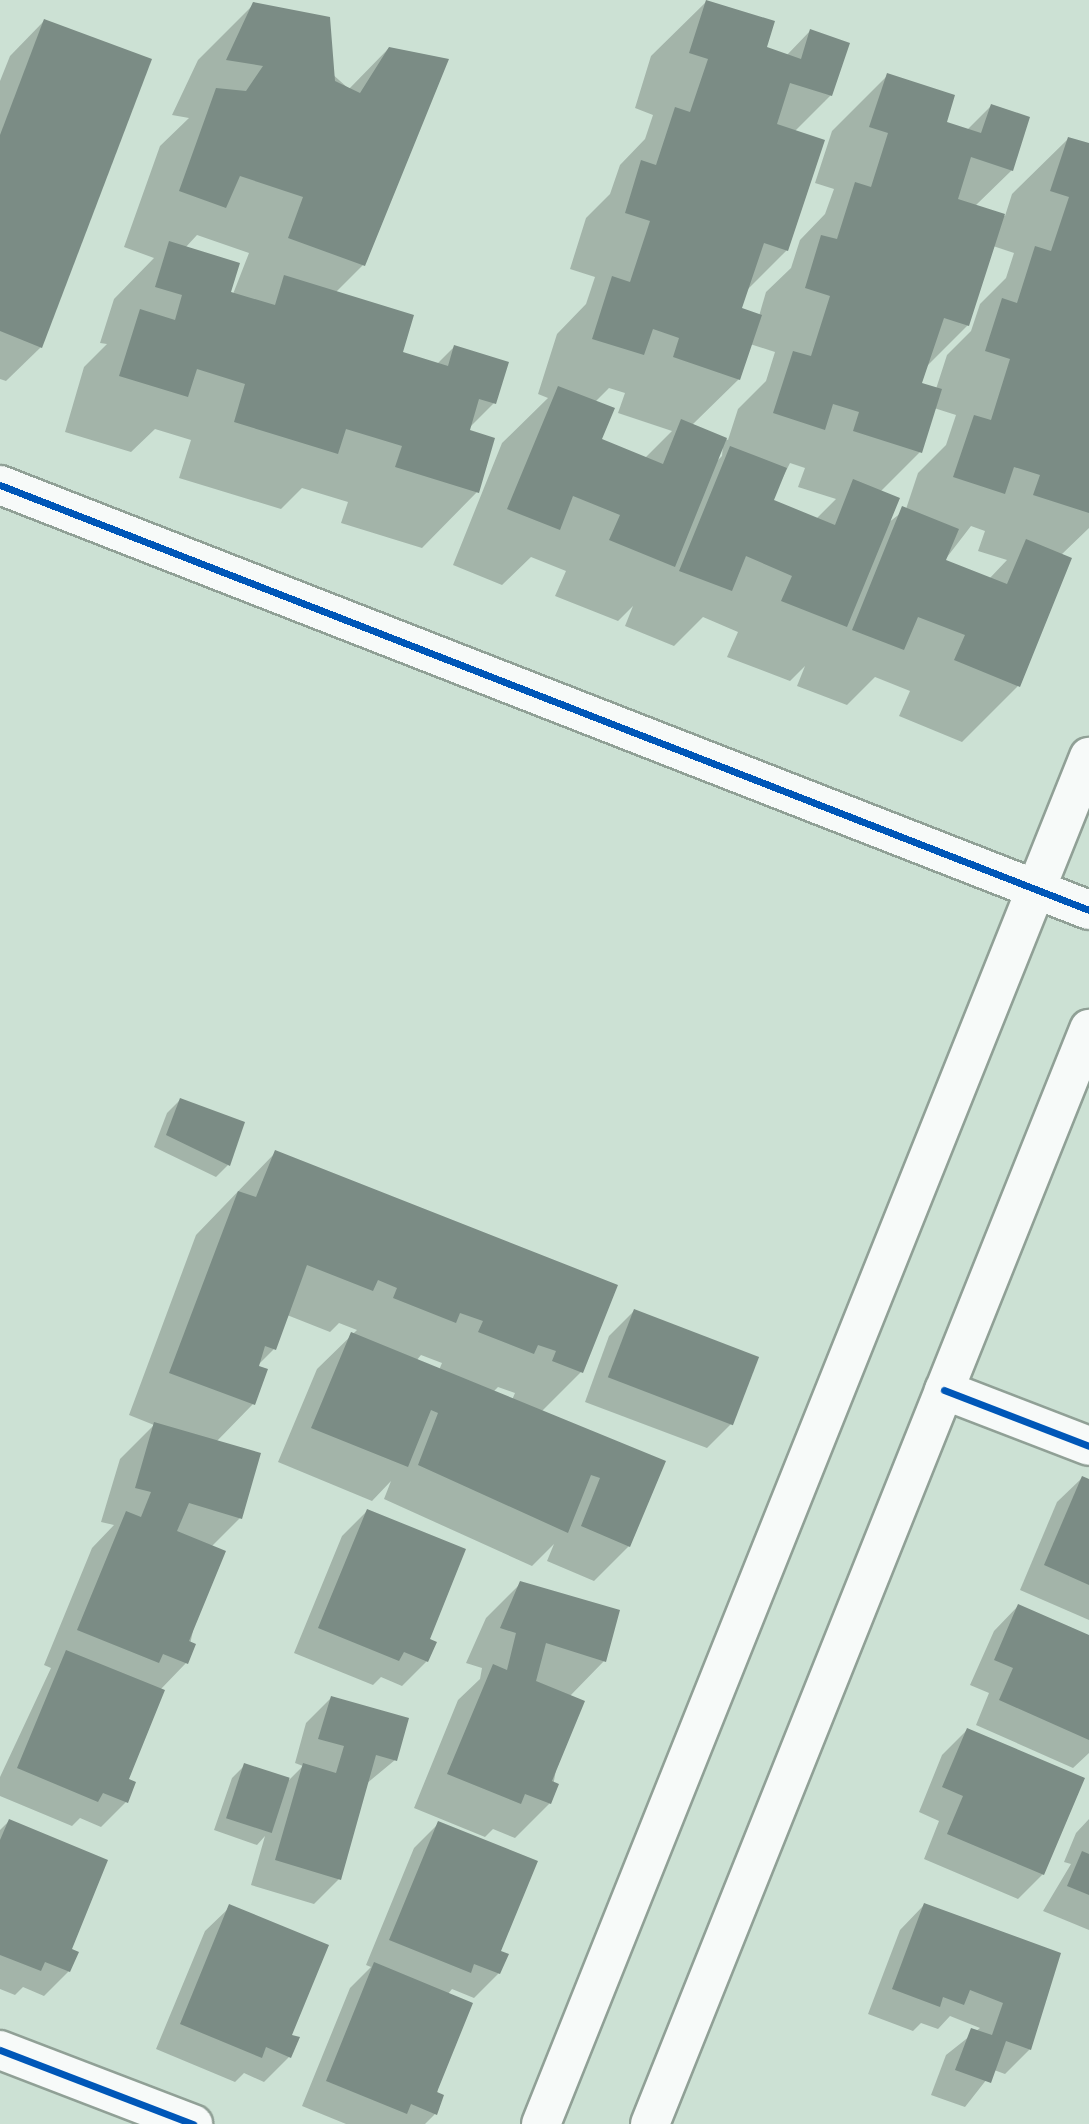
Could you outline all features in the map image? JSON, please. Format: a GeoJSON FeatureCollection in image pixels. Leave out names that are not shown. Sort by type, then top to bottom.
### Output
{"type":"FeatureCollection","features":[{"type":"Feature","properties":{"kind":"main road"},"geometry":{"type":"LineString","coordinates":[[0,485],[1089,910]]}},
{"type":"Feature","properties":{"kind":"main road"},"geometry":{"type":"LineString","coordinates":[[541,2124],[1034,888],[1089,757]]}},
{"type":"Feature","properties":{"kind":"main road"},"geometry":{"type":"LineString","coordinates":[[650,2124],[1089,1029]]}},
{"type":"Feature","properties":{"kind":"main road"},"geometry":{"type":"LineString","coordinates":[[944,1390],[1089,1446]]}},
{"type":"Feature","properties":{"kind":"main road"},"geometry":{"type":"LineString","coordinates":[[0,2050],[193,2124]]}},
{"type":"Feature","properties":{"kind":"building"},"geometry":{"type":"Polygon","coordinates":[[[706,0],[775,21],[767,47],[801,59],[810,29],[850,43],[832,96],[790,83],[777,124],[825,140],[788,251],[764,243],[742,308],[762,315],[740,380],[673,357],[679,338],[653,329],[644,355],[592,339],[612,276],[630,282],[650,221],[625,213],[641,160],[656,165],[675,107],[690,112],[708,59],[689,53],[706,0]]]}},
{"type":"Feature","properties":{"kind":"building"},"geometry":{"type":"Polygon","coordinates":[[[253,2],[330,17],[335,81],[360,93],[389,47],[449,59],[365,266],[288,238],[303,197],[240,176],[226,208],[179,191],[216,88],[246,91],[263,66],[226,60],[253,2]]]}},
{"type":"Feature","properties":{"kind":"building"},"geometry":{"type":"Polygon","coordinates":[[[44,19],[152,59],[42,348],[0,331],[0,135],[44,19]]]}},
{"type":"Feature","properties":{"kind":"building"},"geometry":{"type":"Polygon","coordinates":[[[887,73],[955,95],[947,122],[981,133],[991,104],[1030,117],[1013,171],[971,157],[958,199],[1005,214],[969,326],[944,318],[922,383],[942,389],[922,453],[853,431],[859,412],[833,404],[825,430],[773,413],[793,351],[811,356],[830,296],[805,288],[821,235],[837,239],[855,182],[871,187],[888,133],[869,127],[887,73]]]}},
{"type":"Feature","properties":{"kind":"building"},"geometry":{"type":"Polygon","coordinates":[[[1068,137],[1089,143],[1089,513],[1033,495],[1040,475],[1014,467],[1005,494],[953,477],[974,415],[991,420],[1010,359],[985,351],[1002,298],[1017,303],[1035,246],[1051,251],[1069,197],[1050,191],[1068,137]]]}},
{"type":"Feature","properties":{"kind":"building"},"geometry":{"type":"Polygon","coordinates":[[[169,241],[240,263],[231,292],[275,305],[284,275],[414,315],[403,352],[448,366],[454,345],[509,362],[496,404],[479,399],[470,430],[495,438],[479,493],[395,467],[402,446],[346,429],[338,454],[234,422],[245,384],[197,369],[188,397],[119,376],[140,309],[175,320],[182,295],[155,287],[169,241]]]}},
{"type":"Feature","properties":{"kind":"building"},"geometry":{"type":"Polygon","coordinates":[[[558,386],[615,408],[602,439],[663,464],[681,419],[727,438],[675,567],[609,540],[620,515],[573,496],[560,530],[507,509],[558,386]]]}},
{"type":"Feature","properties":{"kind":"building"},"geometry":{"type":"Polygon","coordinates":[[[730,446],[787,468],[774,500],[835,525],[853,479],[900,498],[847,627],[781,601],[792,576],[746,556],[732,591],[679,571],[730,446]]]}},
{"type":"Feature","properties":{"kind":"building"},"geometry":{"type":"Polygon","coordinates":[[[902,506],[959,529],[946,560],[1007,584],[1026,539],[1072,558],[1020,687],[954,660],[965,635],[918,617],[904,650],[852,630],[902,506]]]}},
{"type":"Feature","properties":{"kind":"building"},"geometry":{"type":"Polygon","coordinates":[[[180,1098],[245,1122],[230,1166],[166,1135],[180,1098]]]}},
{"type":"Feature","properties":{"kind":"building"},"geometry":{"type":"Polygon","coordinates":[[[275,1150],[618,1285],[583,1373],[552,1361],[556,1351],[538,1345],[534,1354],[478,1332],[483,1321],[460,1313],[456,1323],[393,1298],[397,1288],[378,1280],[373,1291],[307,1265],[276,1350],[265,1346],[259,1366],[268,1369],[255,1405],[169,1373],[238,1191],[256,1197],[275,1150]]]}},
{"type":"Feature","properties":{"kind":"building"},"geometry":{"type":"Polygon","coordinates":[[[634,1309],[759,1357],[733,1425],[608,1377],[634,1309]]]}},
{"type":"Feature","properties":{"kind":"building"},"geometry":{"type":"Polygon","coordinates":[[[351,1332],[666,1461],[630,1547],[581,1526],[600,1478],[591,1475],[568,1533],[418,1465],[438,1413],[431,1410],[408,1467],[311,1428],[351,1332]]]}},
{"type":"Feature","properties":{"kind":"building"},"geometry":{"type":"Polygon","coordinates":[[[154,1422],[261,1453],[242,1519],[189,1503],[177,1531],[226,1551],[189,1641],[196,1644],[188,1664],[163,1654],[159,1663],[77,1630],[126,1511],[141,1517],[151,1492],[135,1488],[154,1422]]]}},
{"type":"Feature","properties":{"kind":"building"},"geometry":{"type":"Polygon","coordinates":[[[1082,1476],[1089,1479],[1089,1585],[1044,1565],[1082,1476]]]}},
{"type":"Feature","properties":{"kind":"building"},"geometry":{"type":"Polygon","coordinates":[[[367,1509],[466,1549],[430,1639],[437,1642],[428,1662],[404,1652],[399,1661],[318,1628],[367,1509]]]}},
{"type":"Feature","properties":{"kind":"building"},"geometry":{"type":"Polygon","coordinates":[[[520,1581],[620,1610],[606,1662],[546,1643],[536,1681],[585,1701],[552,1781],[559,1784],[551,1804],[525,1794],[521,1804],[447,1774],[493,1664],[507,1670],[516,1633],[500,1628],[520,1581]]]}},
{"type":"Feature","properties":{"kind":"building"},"geometry":{"type":"Polygon","coordinates":[[[1018,1604],[1089,1635],[1089,1740],[999,1700],[1013,1668],[994,1660],[1018,1604]]]}},
{"type":"Feature","properties":{"kind":"building"},"geometry":{"type":"Polygon","coordinates":[[[66,1650],[165,1690],[129,1779],[136,1782],[128,1803],[103,1793],[98,1802],[17,1768],[66,1650]]]}},
{"type":"Feature","properties":{"kind":"building"},"geometry":{"type":"Polygon","coordinates":[[[331,1696],[409,1718],[397,1761],[376,1755],[341,1880],[275,1860],[303,1763],[336,1773],[344,1746],[318,1739],[331,1696]]]}},
{"type":"Feature","properties":{"kind":"building"},"geometry":{"type":"Polygon","coordinates":[[[967,1728],[1085,1778],[1044,1875],[947,1834],[963,1796],[942,1787],[967,1728]]]}},
{"type":"Feature","properties":{"kind":"building"},"geometry":{"type":"Polygon","coordinates":[[[244,1763],[290,1778],[272,1833],[226,1818],[244,1763]]]}},
{"type":"Feature","properties":{"kind":"building"},"geometry":{"type":"Polygon","coordinates":[[[9,1819],[108,1860],[72,1949],[79,1952],[70,1972],[45,1962],[41,1971],[0,1955],[0,1840],[9,1819]]]}},
{"type":"Feature","properties":{"kind":"building"},"geometry":{"type":"Polygon","coordinates":[[[438,1821],[538,1861],[501,1951],[509,1954],[500,1974],[474,1964],[471,1973],[389,1940],[438,1821]]]}},
{"type":"Feature","properties":{"kind":"building"},"geometry":{"type":"Polygon","coordinates":[[[1082,1851],[1089,1854],[1089,1895],[1067,1886],[1082,1851]]]}},
{"type":"Feature","properties":{"kind":"building"},"geometry":{"type":"Polygon","coordinates":[[[924,1903],[1061,1953],[1031,2050],[1006,2041],[991,2083],[955,2070],[971,2028],[992,2035],[1003,2003],[970,1990],[964,2005],[943,1997],[940,2007],[892,1989],[924,1903]]]}},
{"type":"Feature","properties":{"kind":"building"},"geometry":{"type":"Polygon","coordinates":[[[229,1904],[329,1945],[292,2035],[300,2037],[291,2058],[266,2047],[262,2058],[180,2024],[229,1904]]]}},
{"type":"Feature","properties":{"kind":"building"},"geometry":{"type":"Polygon","coordinates":[[[374,1962],[473,2003],[437,2092],[444,2095],[437,2115],[411,2104],[407,2114],[326,2081],[374,1962]]]}},
{"type":"Feature","properties":{"kind":"cycle path"},"geometry":{"type":"LineString","coordinates":[[0,485],[1089,910]]}},
{"type":"Feature","properties":{"kind":"cycle path"},"geometry":{"type":"LineString","coordinates":[[944,1390],[1089,1446]]}},
{"type":"Feature","properties":{"kind":"cycle path"},"geometry":{"type":"LineString","coordinates":[[0,2050],[193,2124]]}}]}
